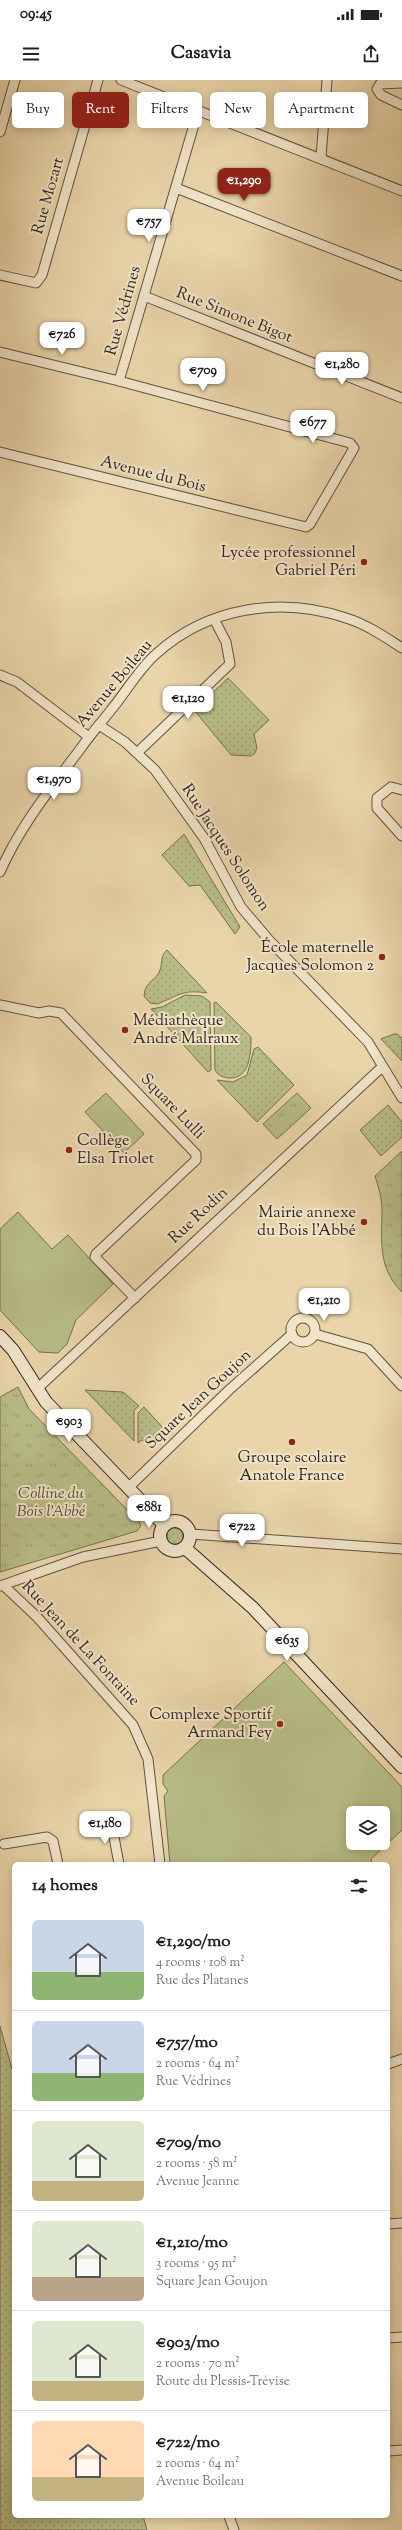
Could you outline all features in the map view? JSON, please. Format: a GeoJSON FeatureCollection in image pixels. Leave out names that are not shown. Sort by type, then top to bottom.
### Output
{"type":"FeatureCollection","features":[{"type":"Feature","properties":{"kind":"main road"},"geometry":{"type":"LineString","coordinates":[[0,1336],[13,1350],[46,1402],[164,1525]]}},
{"type":"Feature","properties":{"kind":"main road"},"geometry":{"type":"LineString","coordinates":[[185,1548],[190,1540],[191,1534],[187,1526],[179,1521],[169,1522],[164,1525],[161,1532],[161,1541],[171,1550],[185,1548],[253,1608],[402,1767]]}},
{"type":"Feature","properties":{"kind":"street"},"geometry":{"type":"LineString","coordinates":[[0,132],[15,80]]}},
{"type":"Feature","properties":{"kind":"street","name":"Rue Mozart"},"geometry":{"type":"LineString","coordinates":[[0,275],[36,283],[42,275],[98,80]]}},
{"type":"Feature","properties":{"kind":"street"},"geometry":{"type":"LineString","coordinates":[[121,80],[151,92]]}},
{"type":"Feature","properties":{"kind":"street"},"geometry":{"type":"LineString","coordinates":[[321,157],[327,80]]}},
{"type":"Feature","properties":{"kind":"street"},"geometry":{"type":"LineString","coordinates":[[402,83],[380,84],[376,89],[381,95],[402,104]]}},
{"type":"Feature","properties":{"kind":"street"},"geometry":{"type":"LineString","coordinates":[[202,112],[321,157],[402,191]]}},
{"type":"Feature","properties":{"kind":"street","name":"Rue Védrines"},"geometry":{"type":"LineString","coordinates":[[119,381],[193,128]]}},
{"type":"Feature","properties":{"kind":"street"},"geometry":{"type":"LineString","coordinates":[[176,188],[402,276]]}},
{"type":"Feature","properties":{"kind":"street","name":"Rue Simone Bigot"},"geometry":{"type":"LineString","coordinates":[[144,296],[402,398]]}},
{"type":"Feature","properties":{"kind":"street"},"geometry":{"type":"LineString","coordinates":[[0,352],[119,381]]}},
{"type":"Feature","properties":{"kind":"street","name":"Avenue du Bois"},"geometry":{"type":"LineString","coordinates":[[0,452],[306,528],[310,524],[354,448],[350,443],[119,381]]}},
{"type":"Feature","properties":{"kind":"street","name":"Avenue Boileau"},"geometry":{"type":"LineString","coordinates":[[0,872],[29,818],[89,737],[158,652],[178,637],[214,619],[253,608],[312,609],[347,618],[380,634],[402,648]]}},
{"type":"Feature","properties":{"kind":"street"},"geometry":{"type":"LineString","coordinates":[[138,752],[230,664],[228,651],[214,619]]}},
{"type":"Feature","properties":{"kind":"street"},"geometry":{"type":"LineString","coordinates":[[0,675],[17,682],[89,737]]}},
{"type":"Feature","properties":{"kind":"street","name":"Rue Jacques Solomon"},"geometry":{"type":"LineString","coordinates":[[99,725],[138,752],[182,805],[204,838],[242,907],[269,940],[368,1042],[402,1098]]}},
{"type":"Feature","properties":{"kind":"street"},"geometry":{"type":"LineString","coordinates":[[402,790],[391,787],[377,798],[377,808],[402,836]]}},
{"type":"Feature","properties":{"kind":"street","name":"Square Lulli"},"geometry":{"type":"LineString","coordinates":[[0,1005],[39,1012],[49,1011],[61,1013],[196,1154],[196,1160],[96,1254],[95,1257],[134,1298]]}},
{"type":"Feature","properties":{"kind":"street","name":"Rue Rodin"},"geometry":{"type":"LineString","coordinates":[[38,1388],[382,1067]]}},
{"type":"Feature","properties":{"kind":"street","name":"Square Jean Goujon"},"geometry":{"type":"LineString","coordinates":[[128,1488],[229,1390],[292,1334],[292,1324],[296,1320],[305,1318],[314,1324],[314,1334]]}},
{"type":"Feature","properties":{"kind":"street"},"geometry":{"type":"LineString","coordinates":[[292,1334],[301,1342],[309,1340],[314,1334],[368,1349],[402,1386]]}},
{"type":"Feature","properties":{"kind":"street"},"geometry":{"type":"LineString","coordinates":[[191,1534],[402,1549]]}},
{"type":"Feature","properties":{"kind":"street"},"geometry":{"type":"LineString","coordinates":[[2,1586],[83,1557],[161,1541]]}},
{"type":"Feature","properties":{"kind":"street","name":"Rue Jean de La Fontaine"},"geometry":{"type":"LineString","coordinates":[[2,1586],[29,1609],[134,1725],[148,1759],[160,1862]]}},
{"type":"Feature","properties":{"kind":"street"},"geometry":{"type":"LineString","coordinates":[[111,1822],[119,1862]]}},
{"type":"Feature","properties":{"kind":"street"},"geometry":{"type":"LineString","coordinates":[[4,1844],[47,1837],[53,1841],[58,1862]]}},
{"type":"Feature","properties":{"kind":"street"},"geometry":{"type":"LineString","coordinates":[[390,2063],[402,2059]]}},
{"type":"Feature","properties":{"kind":"street"},"geometry":{"type":"LineString","coordinates":[[390,2224],[402,2223]]}},
{"type":"Feature","properties":{"kind":"street"},"geometry":{"type":"LineString","coordinates":[[390,2338],[402,2337]]}},
{"type":"Feature","properties":{"kind":"street"},"geometry":{"type":"LineString","coordinates":[[390,2451],[402,2450]]}},
{"type":"Feature","properties":{"kind":"street"},"geometry":{"type":"LineString","coordinates":[[230,2518],[234,2530]]}},
{"type":"Feature","properties":{"kind":"green space"},"geometry":{"type":"Polygon","coordinates":[[[228,678],[269,720],[254,734],[257,748],[255,753],[251,756],[231,755],[194,710],[228,678]]]}},
{"type":"Feature","properties":{"kind":"green space"},"geometry":{"type":"Polygon","coordinates":[[[184,834],[240,927],[235,934],[200,885],[189,886],[162,855],[184,834]]]}},
{"type":"Feature","properties":{"kind":"green space"},"geometry":{"type":"Polygon","coordinates":[[[167,950],[207,993],[191,992],[180,994],[157,1004],[150,1003],[144,996],[146,987],[158,974],[161,967],[162,957],[167,950]]]}},
{"type":"Feature","properties":{"kind":"green space"},"geometry":{"type":"Polygon","coordinates":[[[185,995],[202,996],[210,1002],[211,1070],[208,1072],[151,1009],[162,1007],[185,995]]]}},
{"type":"Feature","properties":{"kind":"green space"},"geometry":{"type":"Polygon","coordinates":[[[216,1002],[251,1037],[250,1058],[248,1064],[241,1075],[235,1077],[224,1077],[215,1070],[214,1003],[216,1002]]]}},
{"type":"Feature","properties":{"kind":"green space"},"geometry":{"type":"Polygon","coordinates":[[[397,1034],[402,1038],[402,1061],[381,1039],[397,1034]]]}},
{"type":"Feature","properties":{"kind":"green space"},"geometry":{"type":"Polygon","coordinates":[[[258,1047],[294,1085],[257,1122],[217,1080],[233,1082],[247,1075],[254,1049],[258,1047]]]}},
{"type":"Feature","properties":{"kind":"green space"},"geometry":{"type":"Polygon","coordinates":[[[106,1093],[144,1134],[124,1153],[85,1112],[106,1093]]]}},
{"type":"Feature","properties":{"kind":"green space"},"geometry":{"type":"Polygon","coordinates":[[[297,1093],[311,1108],[277,1139],[263,1124],[297,1093]]]}},
{"type":"Feature","properties":{"kind":"green space"},"geometry":{"type":"Polygon","coordinates":[[[388,1105],[402,1122],[402,1137],[381,1156],[360,1130],[388,1105]]]}},
{"type":"Feature","properties":{"kind":"green space"},"geometry":{"type":"Polygon","coordinates":[[[402,1151],[402,1292],[388,1273],[385,1263],[382,1243],[382,1205],[375,1176],[402,1151]]]}},
{"type":"Feature","properties":{"kind":"green space"},"geometry":{"type":"Polygon","coordinates":[[[18,1212],[52,1249],[68,1235],[113,1284],[76,1320],[67,1344],[58,1353],[39,1352],[0,1310],[0,1229],[18,1212]]]}},
{"type":"Feature","properties":{"kind":"green space","name":"Colline du Bois l'Abbé"},"geometry":{"type":"Polygon","coordinates":[[[18,1387],[29,1409],[139,1522],[141,1526],[137,1531],[0,1572],[0,1397],[18,1387]]]}},
{"type":"Feature","properties":{"kind":"green space"},"geometry":{"type":"Polygon","coordinates":[[[85,1390],[123,1392],[139,1406],[134,1410],[134,1441],[85,1390]]]}},
{"type":"Feature","properties":{"kind":"green space"},"geometry":{"type":"Polygon","coordinates":[[[144,1407],[165,1430],[150,1445],[142,1440],[138,1443],[138,1413],[144,1407]]]}},
{"type":"Feature","properties":{"kind":"green space"},"geometry":{"type":"Polygon","coordinates":[[[172,1528],[178,1528],[183,1533],[181,1542],[178,1544],[172,1544],[167,1539],[167,1533],[172,1528]]]}},
{"type":"Feature","properties":{"kind":"green space","name":"Complexe Sportif Armand Fey"},"geometry":{"type":"Polygon","coordinates":[[[284,1662],[402,1787],[402,1830],[390,1841],[390,1806],[346,1806],[346,1850],[381,1850],[371,1859],[372,1862],[170,1862],[164,1796],[168,1791],[163,1784],[163,1775],[284,1662]]]}},
{"type":"Feature","properties":{"kind":"green space"},"geometry":{"type":"Polygon","coordinates":[[[0,2026],[12,2069],[12,2518],[144,2518],[147,2530],[0,2530],[0,2026]]]}},
{"type":"Feature","properties":{"kind":"place","name":"Lycée professionnel Gabriel Péri"},"geometry":{"type":"Point","coordinates":[364,562]}},
{"type":"Feature","properties":{"kind":"place","name":"École maternelle Jacques Solomon 2"},"geometry":{"type":"Point","coordinates":[382,957]}},
{"type":"Feature","properties":{"kind":"place","name":"Médiathèque André Malraux"},"geometry":{"type":"Point","coordinates":[125,1030]}},
{"type":"Feature","properties":{"kind":"place","name":"Collège Elsa Triolet"},"geometry":{"type":"Point","coordinates":[69,1150]}},
{"type":"Feature","properties":{"kind":"place","name":"Mairie annexe du Bois l'Abbé"},"geometry":{"type":"Point","coordinates":[364,1222]}},
{"type":"Feature","properties":{"kind":"place","name":"Groupe scolaire Anatole France"},"geometry":{"type":"Point","coordinates":[292,1442]}},
{"type":"Feature","properties":{"kind":"place","name":"Complexe Sportif Armand Fey"},"geometry":{"type":"Point","coordinates":[280,1724]}}]}
